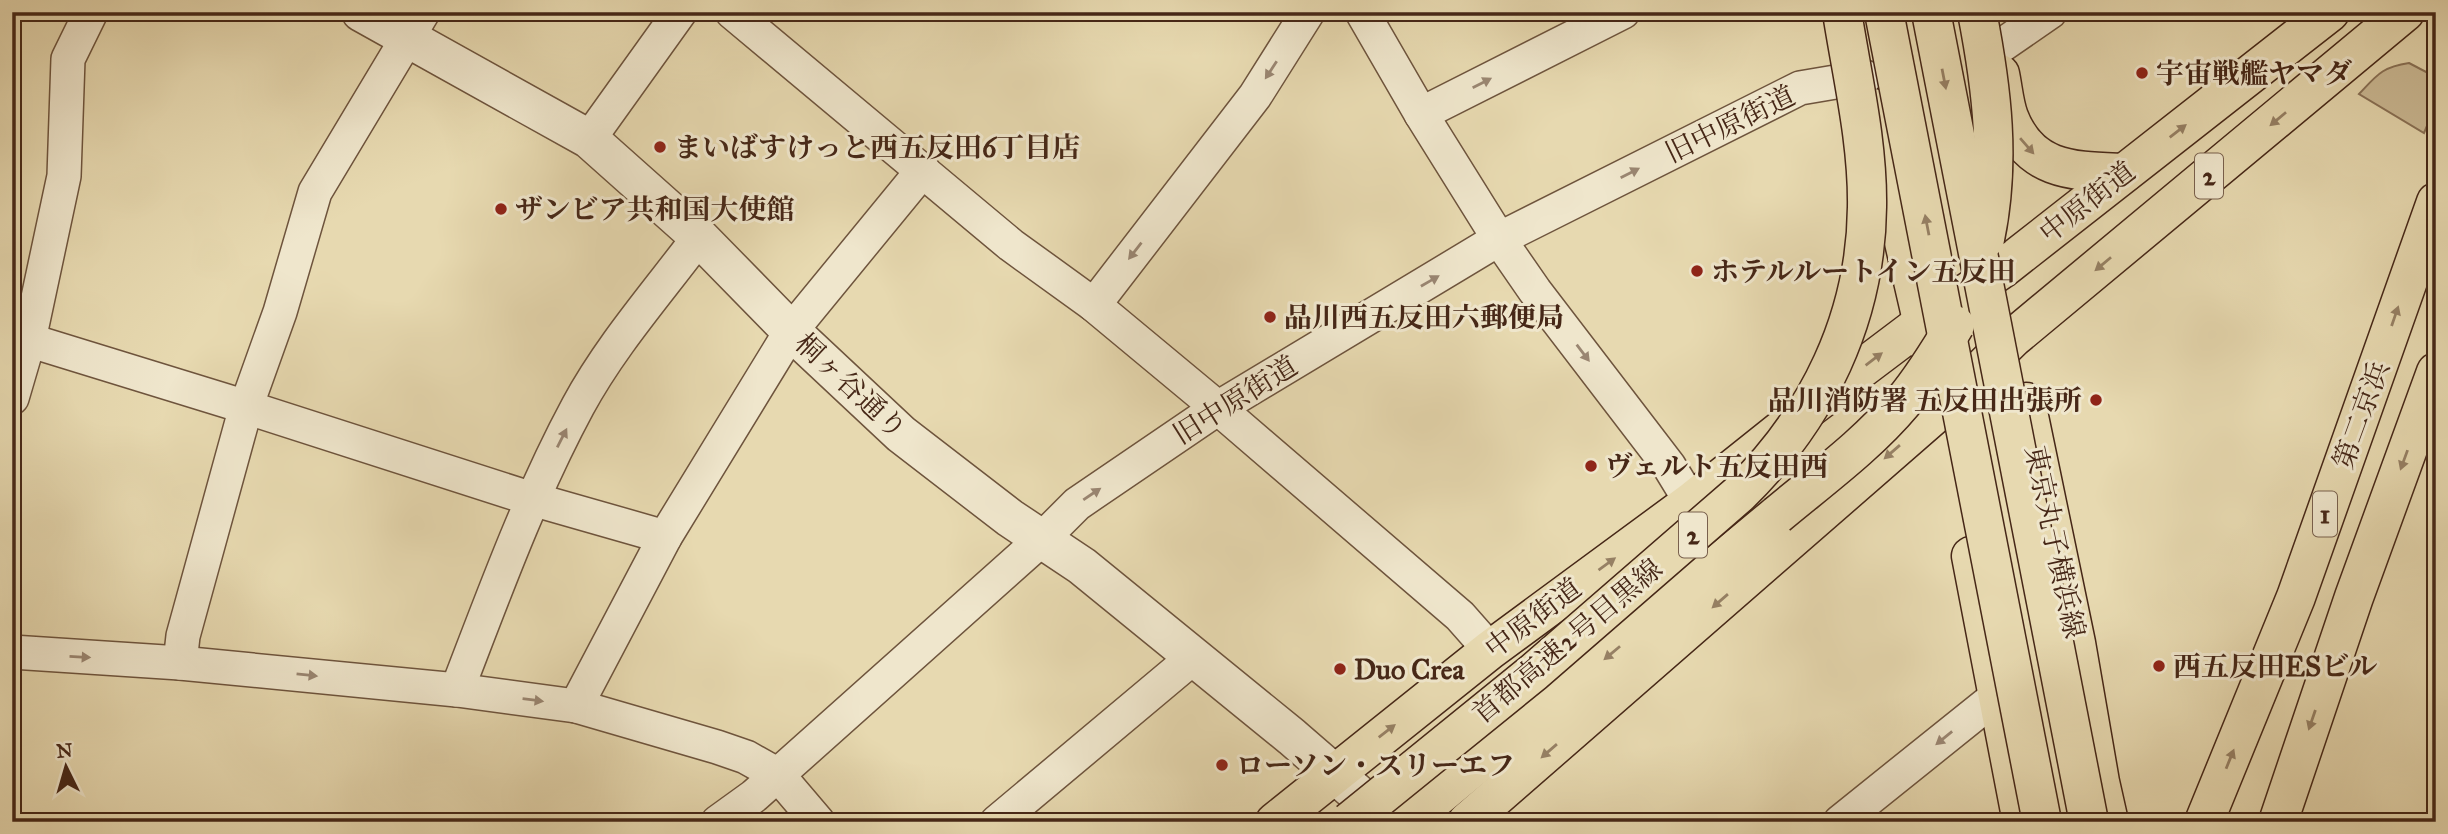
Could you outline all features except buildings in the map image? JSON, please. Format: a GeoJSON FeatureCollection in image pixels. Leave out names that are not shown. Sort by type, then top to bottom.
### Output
{"type":"FeatureCollection","features":[{"type":"Feature","properties":{"kind":"main road","name":"首都高速2号目黒線"},"geometry":{"type":"LineString","coordinates":[[1349,822],[1534,672],[1739,494],[1764,470],[1801,423],[1831,369],[1852,312],[1861,277],[1865,240],[1867,205],[1864,155],[1842,12]]}},
{"type":"Feature","properties":{"kind":"main road"},"geometry":{"type":"LineString","coordinates":[[1851,12],[1922,323],[1944,407],[2022,822]]}},
{"type":"Feature","properties":{"kind":"main road"},"geometry":{"type":"LineString","coordinates":[[1884,12],[2042,822]]}},
{"type":"Feature","properties":{"kind":"main road"},"geometry":{"type":"LineString","coordinates":[[1931,12],[2089,822]]}},
{"type":"Feature","properties":{"kind":"main road","name":"東京丸子横浜線"},"geometry":{"type":"LineString","coordinates":[[1963,12],[2013,338],[2076,643],[2109,822]]}},
{"type":"Feature","properties":{"kind":"main road","name":"首都高速2号目黒線"},"geometry":{"type":"LineString","coordinates":[[1407,822],[1859,447],[1902,404],[1930,368],[1968,296],[1983,251],[1994,181],[1993,114],[1977,12]]}},
{"type":"Feature","properties":{"kind":"main road"},"geometry":{"type":"LineString","coordinates":[[1988,12],[2008,116],[2018,136],[2036,156],[2053,165],[2075,171],[2124,173]]}},
{"type":"Feature","properties":{"kind":"main road","name":"中原街道"},"geometry":{"type":"LineString","coordinates":[[1275,822],[1490,650],[1691,502],[1922,323],[2002,269],[2330,12]]}},
{"type":"Feature","properties":{"kind":"main road","name":"中原街道"},"geometry":{"type":"LineString","coordinates":[[1467,822],[1944,407],[2013,338],[2414,15]]}},
{"type":"Feature","properties":{"kind":"main road"},"geometry":{"type":"LineString","coordinates":[[1800,415],[1849,289],[1863,212],[1865,77]]}},
{"type":"Feature","properties":{"kind":"main road","name":"第二京浜"},"geometry":{"type":"LineString","coordinates":[[2204,822],[2296,597],[2436,202]]}},
{"type":"Feature","properties":{"kind":"main road","name":"第二京浜"},"geometry":{"type":"LineString","coordinates":[[2278,822],[2354,597],[2436,372]]}},
{"type":"Feature","properties":{"kind":"street"},"geometry":{"type":"LineString","coordinates":[[12,398],[21,338],[64,176],[68,60],[91,12]]}},
{"type":"Feature","properties":{"kind":"street","name":"桐ヶ谷通り"},"geometry":{"type":"LineString","coordinates":[[361,12],[416,25],[589,139],[699,237],[791,331],[901,434],[1082,566],[1195,656],[1390,822]]}},
{"type":"Feature","properties":{"kind":"street"},"geometry":{"type":"LineString","coordinates":[[589,139],[680,12]]}},
{"type":"Feature","properties":{"kind":"street"},"geometry":{"type":"LineString","coordinates":[[732,12],[1012,245],[1094,305],[1218,408],[1460,616],[1490,650]]}},
{"type":"Feature","properties":{"kind":"street"},"geometry":{"type":"LineString","coordinates":[[1094,305],[1255,96],[1308,12]]}},
{"type":"Feature","properties":{"kind":"street"},"geometry":{"type":"LineString","coordinates":[[1362,12],[1421,114],[1499,239],[1535,291],[1669,466],[1691,502]]}},
{"type":"Feature","properties":{"kind":"street"},"geometry":{"type":"LineString","coordinates":[[1421,114],[1623,12]]}},
{"type":"Feature","properties":{"kind":"street"},"geometry":{"type":"LineString","coordinates":[[1995,50],[2050,12]]}},
{"type":"Feature","properties":{"kind":"street"},"geometry":{"type":"LineString","coordinates":[[180,663],[183,636],[246,407],[280,312],[315,192],[416,25]]}},
{"type":"Feature","properties":{"kind":"street","name":"旧中原街道"},"geometry":{"type":"LineString","coordinates":[[718,822],[778,775],[1042,539],[1077,504],[1218,408],[1499,239],[1800,88],[1865,77]]}},
{"type":"Feature","properties":{"kind":"street"},"geometry":{"type":"LineString","coordinates":[[576,706],[665,537],[791,331],[923,170]]}},
{"type":"Feature","properties":{"kind":"street"},"geometry":{"type":"LineString","coordinates":[[457,690],[532,499],[579,405],[606,362],[699,237]]}},
{"type":"Feature","properties":{"kind":"street"},"geometry":{"type":"LineString","coordinates":[[21,338],[532,499],[665,537]]}},
{"type":"Feature","properties":{"kind":"street"},"geometry":{"type":"LineString","coordinates":[[12,652],[180,663],[457,690],[576,706],[746,757],[778,775],[818,822]]}},
{"type":"Feature","properties":{"kind":"street"},"geometry":{"type":"LineString","coordinates":[[997,822],[1195,656]]}},
{"type":"Feature","properties":{"kind":"street"},"geometry":{"type":"LineString","coordinates":[[1840,822],[1997,696]]}},
{"type":"Feature","properties":{"kind":"shaded area"},"geometry":{"type":"Polygon","coordinates":[[[2409,63],[2430,74],[2433,83],[2434,104],[2424,133],[2359,94],[2381,73],[2409,63]]]}},
{"type":"Feature","properties":{"kind":"place","name":"宇宙戦艦ヤマダ"},"geometry":{"type":"Point","coordinates":[2142,73]}},
{"type":"Feature","properties":{"kind":"place","name":"まいばすけっと西五反田6丁目店"},"geometry":{"type":"Point","coordinates":[660,147]}},
{"type":"Feature","properties":{"kind":"place","name":"ザンビア共和国大使館"},"geometry":{"type":"Point","coordinates":[501,209]}},
{"type":"Feature","properties":{"kind":"place","name":"ホテルルートイン五反田"},"geometry":{"type":"Point","coordinates":[1697,271]}},
{"type":"Feature","properties":{"kind":"place","name":"品川西五反田六郵便局"},"geometry":{"type":"Point","coordinates":[1270,317]}},
{"type":"Feature","properties":{"kind":"place","name":"品川消防署 五反田出張所"},"geometry":{"type":"Point","coordinates":[2096,400]}},
{"type":"Feature","properties":{"kind":"place","name":"ヴェルト五反田西"},"geometry":{"type":"Point","coordinates":[1591,466]}},
{"type":"Feature","properties":{"kind":"place","name":"西五反田ESビル"},"geometry":{"type":"Point","coordinates":[2159,666]}},
{"type":"Feature","properties":{"kind":"place","name":"Duo Crea"},"geometry":{"type":"Point","coordinates":[1340,669]}},
{"type":"Feature","properties":{"kind":"place","name":"ローソン・スリーエフ"},"geometry":{"type":"Point","coordinates":[1222,765]}}]}
